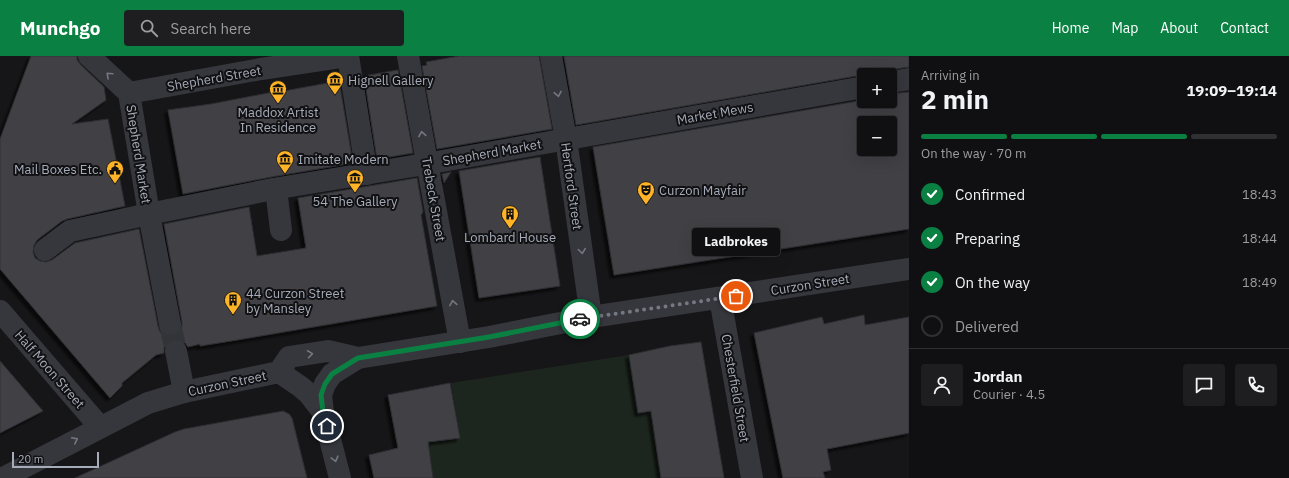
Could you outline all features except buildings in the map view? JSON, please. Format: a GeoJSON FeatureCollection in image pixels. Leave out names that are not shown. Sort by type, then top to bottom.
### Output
{"type":"FeatureCollection","features":[{"type":"Feature","properties":{"kind":"street"},"geometry":{"type":"LineString","coordinates":[[89,56],[129,93]]}},
{"type":"Feature","properties":{"kind":"street"},"geometry":{"type":"LineString","coordinates":[[348,56],[367,174]]}},
{"type":"Feature","properties":{"kind":"street","name":"Shepherd Street"},"geometry":{"type":"LineString","coordinates":[[129,93],[260,62],[348,56]]}},
{"type":"Feature","properties":{"kind":"street","name":"Trebeck Street"},"geometry":{"type":"LineString","coordinates":[[408,56],[460,342]]}},
{"type":"Feature","properties":{"kind":"street","name":"Hertford Street"},"geometry":{"type":"LineString","coordinates":[[551,56],[566,139],[591,317]]}},
{"type":"Feature","properties":{"kind":"street"},"geometry":{"type":"LineString","coordinates":[[897,81],[909,79]]}},
{"type":"Feature","properties":{"kind":"street","name":"Market Mews"},"geometry":{"type":"LineString","coordinates":[[566,139],[857,88]]}},
{"type":"Feature","properties":{"kind":"street","name":"Shepherd Market"},"geometry":{"type":"LineString","coordinates":[[129,93],[149,214],[170,324]]}},
{"type":"Feature","properties":{"kind":"street","name":"Shepherd Market"},"geometry":{"type":"LineString","coordinates":[[45,250],[70,231],[149,214],[276,189],[566,139]]}},
{"type":"Feature","properties":{"kind":"street"},"geometry":{"type":"LineString","coordinates":[[276,189],[281,230]]}},
{"type":"Feature","properties":{"kind":"street","name":"Curzon Street"},"geometry":{"type":"LineString","coordinates":[[3,478],[148,403],[184,392],[279,372],[289,357],[328,351],[358,358],[460,342],[591,317],[909,268]]}},
{"type":"Feature","properties":{"kind":"street","name":"Chesterfield Street"},"geometry":{"type":"LineString","coordinates":[[720,298],[752,478]]}},
{"type":"Feature","properties":{"kind":"street","name":"Half Moon Street"},"geometry":{"type":"LineString","coordinates":[[0,311],[100,427]]}},
{"type":"Feature","properties":{"kind":"street"},"geometry":{"type":"LineString","coordinates":[[176,351],[184,392]]}},
{"type":"Feature","properties":{"kind":"street"},"geometry":{"type":"LineString","coordinates":[[340,478],[323,412],[321,395],[325,384],[332,374],[358,358]]}},
{"type":"Feature","properties":{"kind":"street"},"geometry":{"type":"LineString","coordinates":[[279,372],[310,394],[323,412]]}},
{"type":"Feature","properties":{"kind":"shaded area"},"geometry":{"type":"Polygon","coordinates":[[[629,355],[638,413],[657,410],[657,451],[661,478],[433,478],[428,442],[460,437],[451,383],[629,355]]]}},
{"type":"Feature","properties":{"kind":"tunnel"},"geometry":{"type":"LineString","coordinates":[[170,324],[176,351]]}},
{"type":"Feature","properties":{"kind":"way so far"},"geometry":{"type":"LineString","coordinates":[[580,319],[736,296]]}},
{"type":"Feature","properties":{"kind":"place","name":"Hignell Gallery"},"geometry":{"type":"Point","coordinates":[335,95]}},
{"type":"Feature","properties":{"kind":"place","name":"Maddox Artist In Residence"},"geometry":{"type":"Point","coordinates":[278,104]}},
{"type":"Feature","properties":{"kind":"place","name":"Imitate Modern"},"geometry":{"type":"Point","coordinates":[285,174]}},
{"type":"Feature","properties":{"kind":"place","name":"Mail Boxes Etc."},"geometry":{"type":"Point","coordinates":[115,184]}},
{"type":"Feature","properties":{"kind":"place","name":"54 The Gallery"},"geometry":{"type":"Point","coordinates":[355,193]}},
{"type":"Feature","properties":{"kind":"place","name":"Curzon Mayfair"},"geometry":{"type":"Point","coordinates":[646,205]}},
{"type":"Feature","properties":{"kind":"place","name":"Lombard House"},"geometry":{"type":"Point","coordinates":[510,229]}},
{"type":"Feature","properties":{"kind":"place","name":"Ladbrokes"},"geometry":{"type":"Point","coordinates":[736,296]}},
{"type":"Feature","properties":{"kind":"place","name":"44 Curzon Street by Mansley"},"geometry":{"type":"Point","coordinates":[233,315]}},
{"type":"Feature","properties":{"kind":"route"},"geometry":{"type":"LineString","coordinates":[[327,426],[323,412],[321,395],[325,384],[332,374],[358,358],[489,337],[580,319]]}}]}
